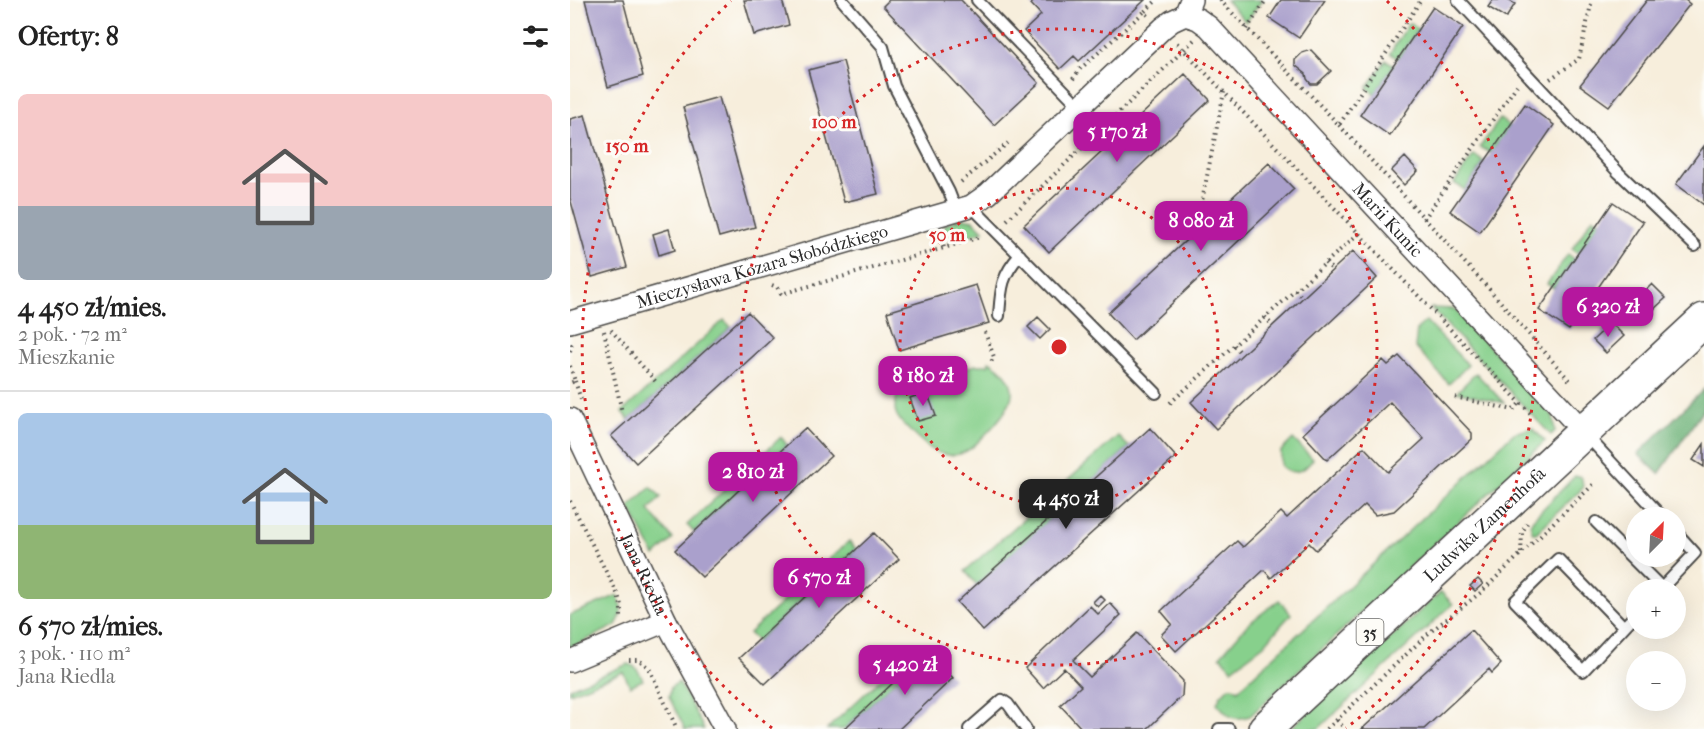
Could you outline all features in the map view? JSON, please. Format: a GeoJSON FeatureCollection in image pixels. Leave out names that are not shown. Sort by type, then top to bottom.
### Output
{"type":"FeatureCollection","features":[{"type":"Feature","properties":{"kind":"main road","name":"Ludwika Zamenhofa"},"geometry":{"type":"LineString","coordinates":[[1265,729],[1704,320]]}},
{"type":"Feature","properties":{"kind":"street","name":"Mieczysława Kozara Słobódzkiego"},"geometry":{"type":"LineString","coordinates":[[570,322],[988,194],[1162,28],[1188,8]]}},
{"type":"Feature","properties":{"kind":"street","name":"Marii Kunic"},"geometry":{"type":"LineString","coordinates":[[1188,8],[1209,27],[1584,432]]}},
{"type":"Feature","properties":{"kind":"street","name":"Jana Riedla"},"geometry":{"type":"LineString","coordinates":[[570,419],[666,621],[725,729]]}},
{"type":"Feature","properties":{"kind":"street"},"geometry":{"type":"LineString","coordinates":[[571,658],[666,621]]}},
{"type":"Feature","properties":{"kind":"lane"},"geometry":{"type":"LineString","coordinates":[[842,0],[883,47],[894,86],[953,206],[995,230],[1156,393]]}},
{"type":"Feature","properties":{"kind":"lane"},"geometry":{"type":"LineString","coordinates":[[1458,0],[1619,173],[1695,246]]}},
{"type":"Feature","properties":{"kind":"lane"},"geometry":{"type":"LineString","coordinates":[[980,1],[1080,107]]}},
{"type":"Feature","properties":{"kind":"lane"},"geometry":{"type":"LineString","coordinates":[[999,316],[1001,284],[1009,268],[1020,255]]}},
{"type":"Feature","properties":{"kind":"lane"},"geometry":{"type":"LineString","coordinates":[[1584,432],[1653,507]]}},
{"type":"Feature","properties":{"kind":"lane"},"geometry":{"type":"LineString","coordinates":[[1596,522],[1651,579]]}},
{"type":"Feature","properties":{"kind":"lane"},"geometry":{"type":"LineString","coordinates":[[1686,543],[1695,553],[1686,563]]}},
{"type":"Feature","properties":{"kind":"lane"},"geometry":{"type":"LineString","coordinates":[[1558,559],[1624,627],[1583,671],[1515,601],[1558,559]]}},
{"type":"Feature","properties":{"kind":"lane"},"geometry":{"type":"LineString","coordinates":[[1670,579],[1682,567]]}},
{"type":"Feature","properties":{"kind":"lane"},"geometry":{"type":"LineString","coordinates":[[969,729],[1002,700],[1008,704],[1026,729]]}},
{"type":"Feature","properties":{"kind":"lane"},"geometry":{"type":"LineString","coordinates":[[1219,729],[1229,729]]}},
{"type":"Feature","properties":{"kind":"path"},"geometry":{"type":"LineString","coordinates":[[1064,90],[1080,69],[1157,0]]}},
{"type":"Feature","properties":{"kind":"path"},"geometry":{"type":"LineString","coordinates":[[1220,0],[1489,289],[1570,382]]}},
{"type":"Feature","properties":{"kind":"path"},"geometry":{"type":"LineString","coordinates":[[1247,29],[1266,0]]}},
{"type":"Feature","properties":{"kind":"path"},"geometry":{"type":"LineString","coordinates":[[1338,125],[1421,0]]}},
{"type":"Feature","properties":{"kind":"path"},"geometry":{"type":"LineString","coordinates":[[1424,220],[1521,79],[1533,92],[1579,59],[1592,0]]}},
{"type":"Feature","properties":{"kind":"path"},"geometry":{"type":"LineString","coordinates":[[770,284],[777,287],[781,294],[944,248],[995,230],[1228,9]]}},
{"type":"Feature","properties":{"kind":"path"},"geometry":{"type":"LineString","coordinates":[[1144,12],[1184,50],[1533,416]]}},
{"type":"Feature","properties":{"kind":"path"},"geometry":{"type":"LineString","coordinates":[[1200,211],[1224,92]]}},
{"type":"Feature","properties":{"kind":"path"},"geometry":{"type":"LineString","coordinates":[[944,248],[953,206],[1016,136]]}},
{"type":"Feature","properties":{"kind":"path"},"geometry":{"type":"LineString","coordinates":[[1156,393],[1169,404],[1359,233]]}},
{"type":"Feature","properties":{"kind":"path"},"geometry":{"type":"LineString","coordinates":[[1325,263],[1333,270]]}},
{"type":"Feature","properties":{"kind":"path"},"geometry":{"type":"LineString","coordinates":[[1295,290],[1303,298]]}},
{"type":"Feature","properties":{"kind":"path"},"geometry":{"type":"LineString","coordinates":[[1265,317],[1273,326]]}},
{"type":"Feature","properties":{"kind":"path"},"geometry":{"type":"LineString","coordinates":[[595,332],[620,326]]}},
{"type":"Feature","properties":{"kind":"path"},"geometry":{"type":"LineString","coordinates":[[607,329],[656,382]]}},
{"type":"Feature","properties":{"kind":"path"},"geometry":{"type":"LineString","coordinates":[[607,329],[622,412]]}},
{"type":"Feature","properties":{"kind":"path"},"geometry":{"type":"LineString","coordinates":[[985,332],[993,357],[991,362]]}},
{"type":"Feature","properties":{"kind":"path"},"geometry":{"type":"LineString","coordinates":[[1234,345],[1242,354]]}},
{"type":"Feature","properties":{"kind":"path"},"geometry":{"type":"LineString","coordinates":[[570,366],[575,381],[570,383]]}},
{"type":"Feature","properties":{"kind":"path"},"geometry":{"type":"LineString","coordinates":[[1455,397],[1513,410],[1520,403]]}},
{"type":"Feature","properties":{"kind":"path"},"geometry":{"type":"LineString","coordinates":[[1327,729],[1431,632],[1480,593],[1596,482]]}},
{"type":"Feature","properties":{"kind":"path"},"geometry":{"type":"LineString","coordinates":[[570,501],[621,605],[620,621],[603,633],[615,664],[628,660],[639,660],[649,668],[677,729]]}},
{"type":"Feature","properties":{"kind":"path"},"geometry":{"type":"LineString","coordinates":[[1336,720],[1345,729]]}},
{"type":"Feature","properties":{"kind":"green space"},"geometry":{"type":"Polygon","coordinates":[[[1226,0],[1262,0],[1246,22],[1226,0]]]}},
{"type":"Feature","properties":{"kind":"green space"},"geometry":{"type":"Polygon","coordinates":[[[1409,23],[1418,29],[1398,59],[1390,53],[1409,23]]]}},
{"type":"Feature","properties":{"kind":"green space"},"geometry":{"type":"Polygon","coordinates":[[[1386,60],[1394,65],[1375,94],[1367,88],[1386,60]]]}},
{"type":"Feature","properties":{"kind":"green space"},"geometry":{"type":"Polygon","coordinates":[[[1500,119],[1510,126],[1491,153],[1480,147],[1500,119]]]}},
{"type":"Feature","properties":{"kind":"green space"},"geometry":{"type":"Polygon","coordinates":[[[1474,155],[1484,162],[1465,190],[1454,183],[1474,155]]]}},
{"type":"Feature","properties":{"kind":"green space"},"geometry":{"type":"Polygon","coordinates":[[[1593,217],[1600,222],[1578,253],[1572,249],[1593,217]]]}},
{"type":"Feature","properties":{"kind":"green space"},"geometry":{"type":"Polygon","coordinates":[[[962,218],[973,220],[984,231],[950,241],[944,225],[962,218]]]}},
{"type":"Feature","properties":{"kind":"green space"},"geometry":{"type":"Polygon","coordinates":[[[1568,254],[1574,259],[1554,288],[1547,284],[1568,254]]]}},
{"type":"Feature","properties":{"kind":"green space"},"geometry":{"type":"Polygon","coordinates":[[[1431,308],[1455,309],[1553,416],[1555,431],[1551,435],[1431,308]]]}},
{"type":"Feature","properties":{"kind":"green space"},"geometry":{"type":"Polygon","coordinates":[[[724,320],[731,327],[629,420],[622,412],[724,320]]]}},
{"type":"Feature","properties":{"kind":"green space"},"geometry":{"type":"Polygon","coordinates":[[[1426,321],[1468,365],[1449,384],[1415,347],[1417,329],[1426,321]]]}},
{"type":"Feature","properties":{"kind":"green space"},"geometry":{"type":"Polygon","coordinates":[[[989,361],[1008,379],[1012,388],[1012,397],[1002,415],[969,449],[960,454],[942,454],[927,446],[901,422],[895,408],[899,391],[904,393],[908,387],[917,382],[976,365],[988,365],[989,361]]]}},
{"type":"Feature","properties":{"kind":"green space"},"geometry":{"type":"Polygon","coordinates":[[[1476,373],[1504,403],[1457,392],[1476,373]]]}},
{"type":"Feature","properties":{"kind":"green space"},"geometry":{"type":"Polygon","coordinates":[[[1704,389],[1704,409],[1659,474],[1638,454],[1704,389]]]}},
{"type":"Feature","properties":{"kind":"green space"},"geometry":{"type":"Polygon","coordinates":[[[1532,428],[1545,441],[1250,716],[1231,717],[1217,703],[1229,687],[1238,690],[1514,433],[1532,428]]]}},
{"type":"Feature","properties":{"kind":"green space"},"geometry":{"type":"Polygon","coordinates":[[[1118,436],[1129,447],[977,585],[965,571],[1118,436]]]}},
{"type":"Feature","properties":{"kind":"green space"},"geometry":{"type":"Polygon","coordinates":[[[781,437],[787,445],[694,532],[687,525],[781,437]]]}},
{"type":"Feature","properties":{"kind":"green space"},"geometry":{"type":"Polygon","coordinates":[[[1293,439],[1313,459],[1306,467],[1294,472],[1281,466],[1281,451],[1293,439]]]}},
{"type":"Feature","properties":{"kind":"green space"},"geometry":{"type":"Polygon","coordinates":[[[1575,476],[1582,479],[1583,488],[1536,533],[1533,533],[1530,524],[1533,519],[1575,476]]]}},
{"type":"Feature","properties":{"kind":"green space"},"geometry":{"type":"Polygon","coordinates":[[[651,487],[661,497],[649,510],[673,539],[655,556],[629,507],[651,487]]]}},
{"type":"Feature","properties":{"kind":"green space"},"geometry":{"type":"Polygon","coordinates":[[[849,541],[856,549],[757,641],[749,633],[849,541]]]}},
{"type":"Feature","properties":{"kind":"green space"},"geometry":{"type":"Polygon","coordinates":[[[1441,592],[1453,604],[1318,729],[1290,729],[1441,592]]]}},
{"type":"Feature","properties":{"kind":"green space"},"geometry":{"type":"Polygon","coordinates":[[[618,595],[621,611],[615,626],[570,648],[570,615],[618,595]]]}},
{"type":"Feature","properties":{"kind":"green space"},"geometry":{"type":"Polygon","coordinates":[[[1279,600],[1291,614],[1264,645],[1232,669],[1220,656],[1247,625],[1279,600]]]}},
{"type":"Feature","properties":{"kind":"green space"},"geometry":{"type":"Polygon","coordinates":[[[898,663],[906,671],[844,729],[827,729],[898,663]]]}},
{"type":"Feature","properties":{"kind":"green space"},"geometry":{"type":"Polygon","coordinates":[[[628,664],[636,668],[643,680],[630,686],[623,672],[570,693],[570,688],[628,664]]]}},
{"type":"Feature","properties":{"kind":"green space"},"geometry":{"type":"Polygon","coordinates":[[[679,682],[704,729],[685,729],[669,697],[671,687],[679,682]]]}},
{"type":"Feature","properties":{"kind":"building"},"geometry":{"type":"Polygon","coordinates":[[[585,0],[623,0],[643,76],[608,87],[585,0]]]}},
{"type":"Feature","properties":{"kind":"building"},"geometry":{"type":"Polygon","coordinates":[[[744,0],[782,0],[789,25],[754,35],[744,0]]]}},
{"type":"Feature","properties":{"kind":"building"},"geometry":{"type":"Polygon","coordinates":[[[889,0],[961,0],[1039,83],[994,125],[883,6],[889,0]]]}},
{"type":"Feature","properties":{"kind":"building"},"geometry":{"type":"Polygon","coordinates":[[[1035,0],[1145,0],[1079,61],[1074,56],[1060,69],[1024,31],[1041,15],[1031,4],[1035,0]]]}},
{"type":"Feature","properties":{"kind":"building"},"geometry":{"type":"Polygon","coordinates":[[[1281,0],[1325,0],[1299,38],[1269,18],[1281,0]]]}},
{"type":"Feature","properties":{"kind":"building"},"geometry":{"type":"Polygon","coordinates":[[[1493,0],[1508,0],[1515,4],[1506,18],[1488,7],[1493,0]]]}},
{"type":"Feature","properties":{"kind":"building"},"geometry":{"type":"Polygon","coordinates":[[[1647,0],[1685,0],[1690,4],[1609,106],[1580,85],[1647,0]]]}},
{"type":"Feature","properties":{"kind":"building"},"geometry":{"type":"Polygon","coordinates":[[[1433,7],[1463,27],[1390,136],[1360,115],[1433,7]]]}},
{"type":"Feature","properties":{"kind":"building"},"geometry":{"type":"Polygon","coordinates":[[[1311,50],[1331,71],[1317,84],[1311,84],[1306,74],[1295,65],[1295,60],[1302,53],[1311,50]]]}},
{"type":"Feature","properties":{"kind":"building"},"geometry":{"type":"Polygon","coordinates":[[[843,61],[878,194],[844,202],[808,70],[843,61]]]}},
{"type":"Feature","properties":{"kind":"building"},"geometry":{"type":"Polygon","coordinates":[[[1185,74],[1210,100],[1049,252],[1024,225],[1185,74]]]}},
{"type":"Feature","properties":{"kind":"building"},"geometry":{"type":"Polygon","coordinates":[[[719,97],[755,227],[719,237],[683,107],[719,97]]]}},
{"type":"Feature","properties":{"kind":"building"},"geometry":{"type":"Polygon","coordinates":[[[1525,104],[1554,125],[1480,232],[1450,211],[1525,104]]]}},
{"type":"Feature","properties":{"kind":"building"},"geometry":{"type":"Polygon","coordinates":[[[585,115],[627,267],[592,277],[570,198],[570,119],[585,115]]]}},
{"type":"Feature","properties":{"kind":"building"},"geometry":{"type":"Polygon","coordinates":[[[1704,146],[1704,205],[1676,184],[1704,146]]]}},
{"type":"Feature","properties":{"kind":"building"},"geometry":{"type":"Polygon","coordinates":[[[1405,157],[1418,171],[1404,185],[1391,171],[1405,157]]]}},
{"type":"Feature","properties":{"kind":"building"},"geometry":{"type":"Polygon","coordinates":[[[1269,163],[1294,189],[1133,340],[1108,313],[1269,163]]]}},
{"type":"Feature","properties":{"kind":"building"},"geometry":{"type":"Polygon","coordinates":[[[1613,202],[1643,222],[1569,330],[1539,310],[1613,202]]]}},
{"type":"Feature","properties":{"kind":"building"},"geometry":{"type":"Polygon","coordinates":[[[669,229],[675,250],[659,255],[653,234],[669,229]]]}},
{"type":"Feature","properties":{"kind":"building"},"geometry":{"type":"Polygon","coordinates":[[[1353,251],[1377,278],[1216,429],[1191,402],[1353,251]]]}},
{"type":"Feature","properties":{"kind":"building"},"geometry":{"type":"Polygon","coordinates":[[[1652,284],[1666,298],[1653,310],[1640,296],[1652,284]]]}},
{"type":"Feature","properties":{"kind":"building"},"geometry":{"type":"Polygon","coordinates":[[[976,285],[989,323],[899,350],[887,312],[976,285]]]}},
{"type":"Feature","properties":{"kind":"building"},"geometry":{"type":"Polygon","coordinates":[[[748,312],[773,338],[636,463],[611,436],[748,312]]]}},
{"type":"Feature","properties":{"kind":"building"},"geometry":{"type":"Polygon","coordinates":[[[1038,317],[1050,329],[1040,339],[1028,327],[1038,317]]]}},
{"type":"Feature","properties":{"kind":"building"},"geometry":{"type":"Polygon","coordinates":[[[1611,323],[1624,336],[1606,353],[1593,340],[1611,323]]]}},
{"type":"Feature","properties":{"kind":"building"},"geometry":{"type":"Polygon","coordinates":[[[1399,356],[1472,433],[1472,439],[1394,511],[1375,515],[1365,505],[1316,550],[1309,543],[1271,578],[1264,570],[1176,651],[1161,635],[1172,624],[1161,611],[1237,541],[1243,547],[1281,512],[1287,518],[1364,447],[1388,472],[1424,439],[1390,402],[1327,460],[1303,434],[1383,360],[1388,365],[1399,356]]]}},
{"type":"Feature","properties":{"kind":"building"},"geometry":{"type":"Polygon","coordinates":[[[927,392],[936,416],[918,421],[910,398],[927,392]]]}},
{"type":"Feature","properties":{"kind":"building"},"geometry":{"type":"Polygon","coordinates":[[[805,428],[831,456],[702,577],[675,550],[805,428]]]}},
{"type":"Feature","properties":{"kind":"building"},"geometry":{"type":"Polygon","coordinates":[[[1150,428],[1176,457],[983,631],[957,602],[1150,428]]]}},
{"type":"Feature","properties":{"kind":"building"},"geometry":{"type":"Polygon","coordinates":[[[1704,444],[1704,467],[1693,460],[1704,444]]]}},
{"type":"Feature","properties":{"kind":"building"},"geometry":{"type":"Polygon","coordinates":[[[874,533],[899,559],[765,684],[739,658],[874,533]]]}},
{"type":"Feature","properties":{"kind":"building"},"geometry":{"type":"Polygon","coordinates":[[[1478,579],[1483,584],[1475,591],[1470,586],[1478,579]]]}},
{"type":"Feature","properties":{"kind":"building"},"geometry":{"type":"Polygon","coordinates":[[[1100,595],[1105,600],[1098,607],[1093,602],[1100,595]]]}},
{"type":"Feature","properties":{"kind":"building"},"geometry":{"type":"Polygon","coordinates":[[[1110,603],[1121,615],[1073,660],[1090,677],[1137,633],[1183,681],[1182,696],[1147,729],[1082,729],[1060,705],[1081,686],[1064,668],[1043,688],[1025,668],[1090,606],[1098,614],[1110,603]]]}},
{"type":"Feature","properties":{"kind":"building"},"geometry":{"type":"Polygon","coordinates":[[[1471,630],[1501,664],[1492,673],[1489,669],[1424,729],[1362,729],[1471,630]]]}},
{"type":"Feature","properties":{"kind":"building"},"geometry":{"type":"Polygon","coordinates":[[[928,650],[953,678],[899,729],[844,729],[928,650]]]}}]}
